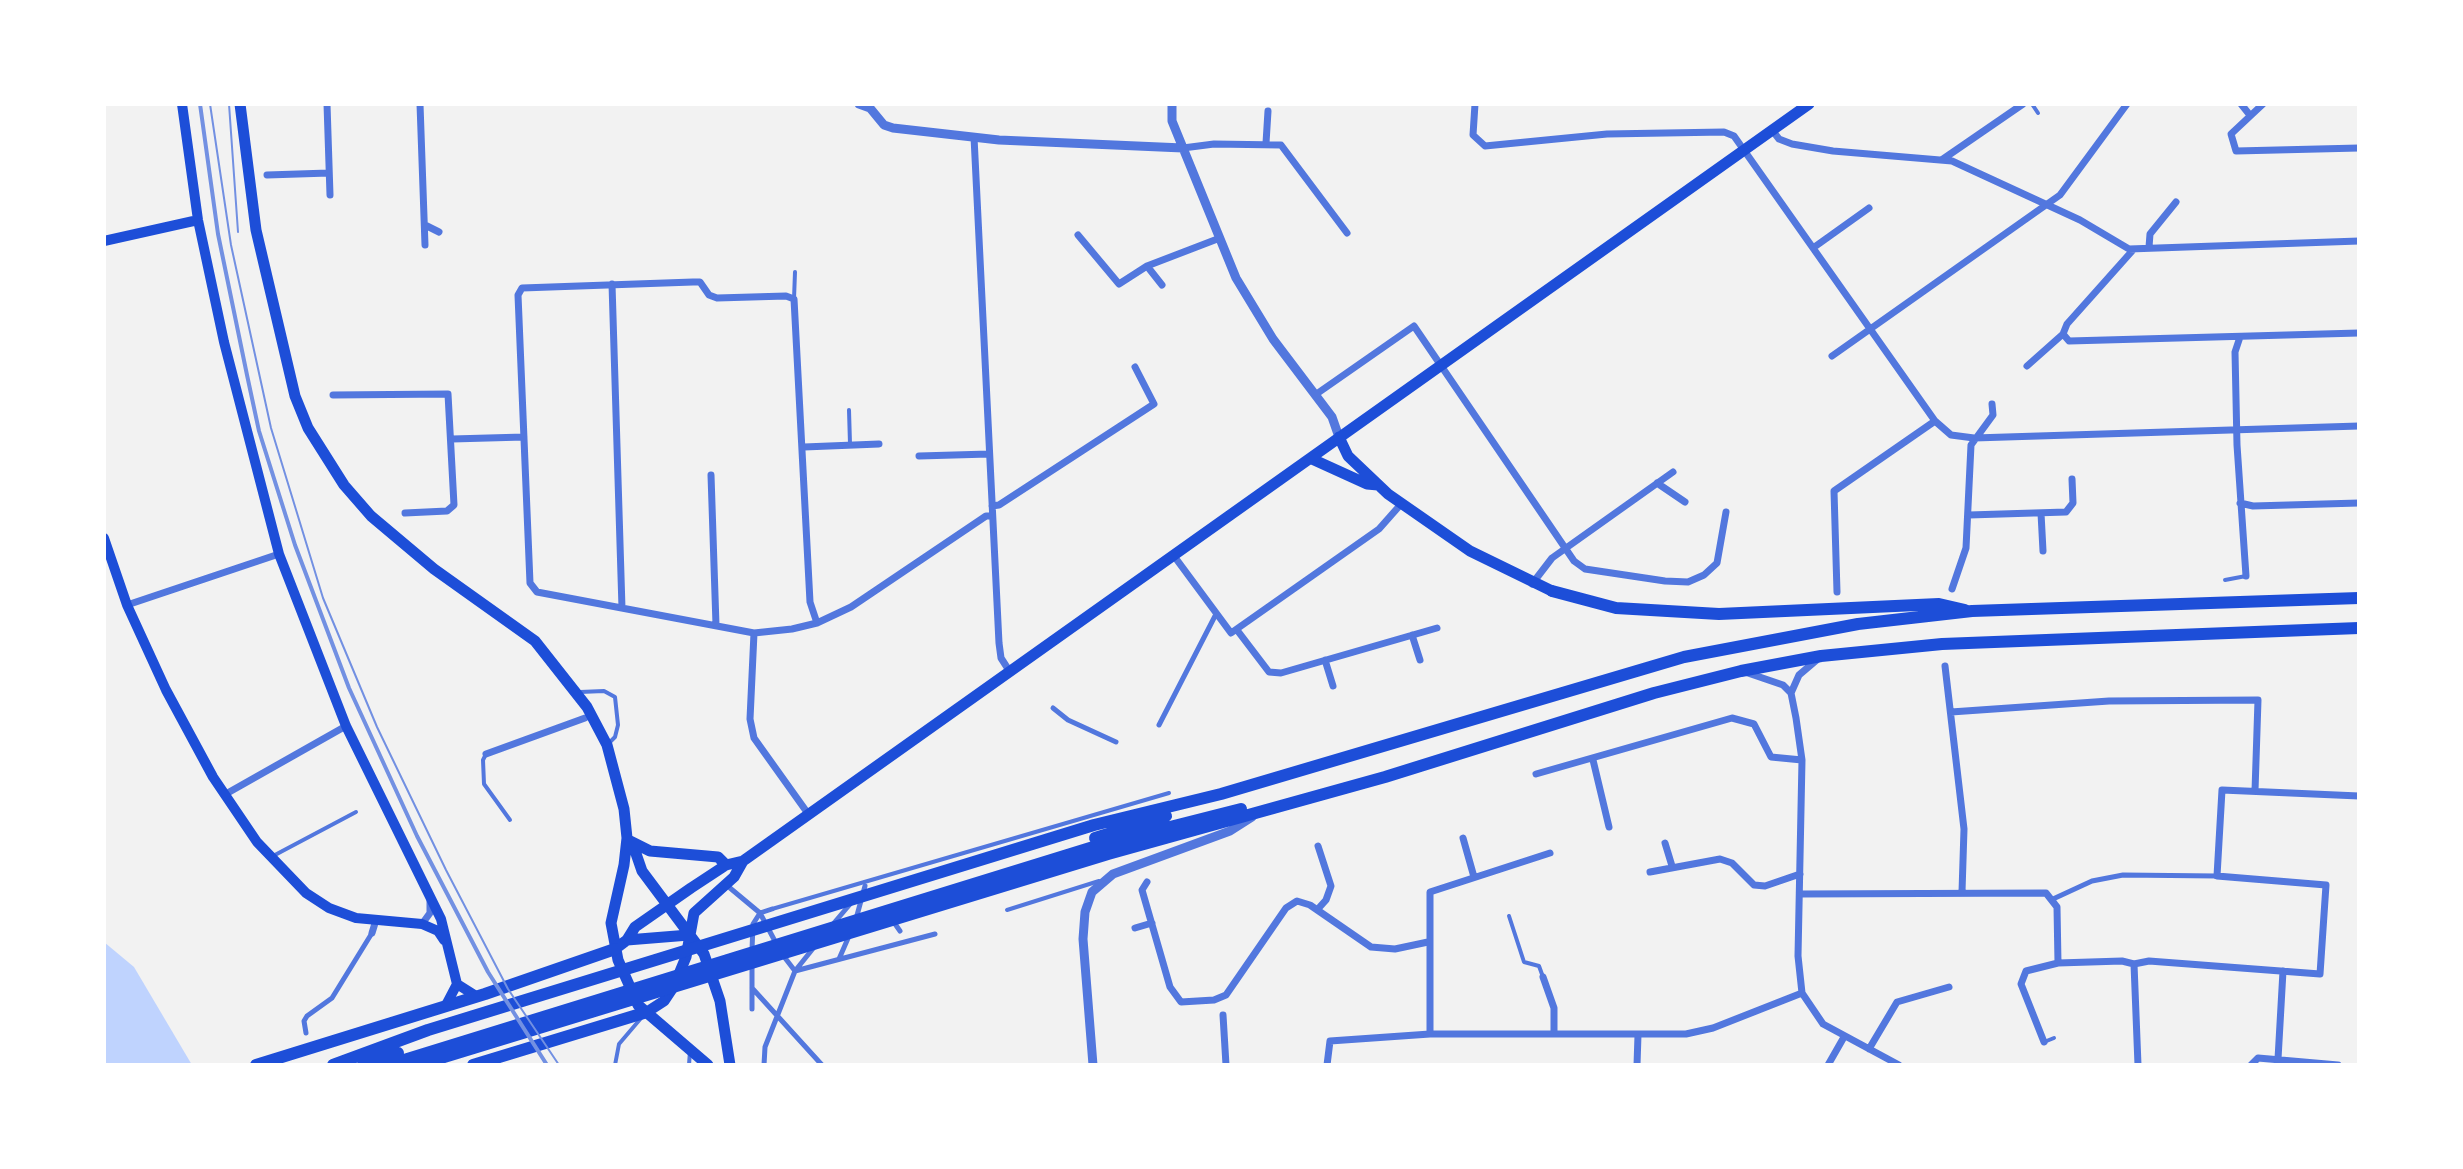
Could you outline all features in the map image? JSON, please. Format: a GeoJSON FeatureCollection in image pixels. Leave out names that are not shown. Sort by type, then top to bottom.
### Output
{"type":"FeatureCollection","features":[{"type":"Feature","properties":{"kind":"highway"},"geometry":{"type":"LineString","coordinates":[[1552,591],[1616,608],[1719,614],[1939,604],[1972,611]]}},
{"type":"Feature","properties":{"kind":"highway"},"geometry":{"type":"LineString","coordinates":[[418,1065],[1101,840],[1221,794],[1684,657],[1802,633],[1972,611],[2359,598]]}},
{"type":"Feature","properties":{"kind":"highway"},"geometry":{"type":"LineString","coordinates":[[333,1065],[428,1030],[1101,840],[1268,806],[1385,777],[1612,705],[1741,671],[1821,656],[1942,644],[2359,628]]}},
{"type":"Feature","properties":{"kind":"highway"},"geometry":{"type":"LineString","coordinates":[[363,1065],[1101,840]]}},
{"type":"Feature","properties":{"kind":"highway"},"geometry":{"type":"LineString","coordinates":[[388,1065],[1101,840]]}},
{"type":"Feature","properties":{"kind":"highway"},"geometry":{"type":"LineString","coordinates":[[256,1065],[615,949]]}},
{"type":"Feature","properties":{"kind":"highway"},"geometry":{"type":"LineString","coordinates":[[473,1065],[647,1012]]}},
{"type":"Feature","properties":{"kind":"main road"},"geometry":{"type":"LineString","coordinates":[[182,104],[198,220],[231,372],[279,554],[346,726],[441,919],[457,984],[476,996]]}},
{"type":"Feature","properties":{"kind":"main road"},"geometry":{"type":"LineString","coordinates":[[240,104],[256,230],[271,301],[295,396],[322,453],[344,485],[399,543],[535,641],[578,693],[609,743],[630,840],[642,871],[704,954],[712,976],[730,1065]]}},
{"type":"Feature","properties":{"kind":"main road"},"geometry":{"type":"LineString","coordinates":[[615,949],[627,940],[635,927],[726,865],[743,861],[809,815],[1809,104]]}},
{"type":"Feature","properties":{"kind":"main road"},"geometry":{"type":"LineString","coordinates":[[104,241],[198,220]]}},
{"type":"Feature","properties":{"kind":"main road"},"geometry":{"type":"LineString","coordinates":[[1339,437],[1348,456],[1402,503],[1470,551],[1532,584],[1552,591]]}},
{"type":"Feature","properties":{"kind":"main road"},"geometry":{"type":"LineString","coordinates":[[1312,459],[1367,484],[1378,485]]}},
{"type":"Feature","properties":{"kind":"main road"},"geometry":{"type":"LineString","coordinates":[[104,538],[127,605],[166,690],[224,795],[271,857],[316,901],[341,914],[422,924],[438,931],[445,942]]}},
{"type":"Feature","properties":{"kind":"main road"},"geometry":{"type":"LineString","coordinates":[[630,840],[650,851],[718,857],[726,865]]}},
{"type":"Feature","properties":{"kind":"main road"},"geometry":{"type":"LineString","coordinates":[[630,840],[611,923],[615,949],[630,994],[708,1065]]}},
{"type":"Feature","properties":{"kind":"main road"},"geometry":{"type":"LineString","coordinates":[[647,1012],[664,1001],[674,986],[686,957],[694,913],[729,885],[743,861]]}},
{"type":"Feature","properties":{"kind":"main road"},"geometry":{"type":"LineString","coordinates":[[627,940],[689,935]]}},
{"type":"Feature","properties":{"kind":"main road"},"geometry":{"type":"LineString","coordinates":[[446,1005],[457,984]]}},
{"type":"Feature","properties":{"kind":"street"},"geometry":{"type":"LineString","coordinates":[[327,104],[330,195]]}},
{"type":"Feature","properties":{"kind":"street"},"geometry":{"type":"LineString","coordinates":[[420,104],[425,245]]}},
{"type":"Feature","properties":{"kind":"street"},"geometry":{"type":"LineString","coordinates":[[859,104],[876,109],[884,125],[893,128],[974,137],[1183,148],[1266,143],[1287,150],[1347,233]]}},
{"type":"Feature","properties":{"kind":"street"},"geometry":{"type":"LineString","coordinates":[[1172,104],[1172,121],[1245,296],[1332,417],[1339,437]]}},
{"type":"Feature","properties":{"kind":"street"},"geometry":{"type":"LineString","coordinates":[[1475,104],[1473,135],[1479,144],[1497,146],[1607,134],[1724,132],[1734,136],[1945,432],[1974,438],[2359,426]]}},
{"type":"Feature","properties":{"kind":"street"},"geometry":{"type":"LineString","coordinates":[[1942,160],[2023,104]]}},
{"type":"Feature","properties":{"kind":"street"},"geometry":{"type":"LineString","coordinates":[[1832,356],[2060,195],[2127,104]]}},
{"type":"Feature","properties":{"kind":"street"},"geometry":{"type":"LineString","coordinates":[[2241,104],[2249,114]]}},
{"type":"Feature","properties":{"kind":"street"},"geometry":{"type":"LineString","coordinates":[[2263,104],[2231,134],[2232,145],[2243,152],[2359,148]]}},
{"type":"Feature","properties":{"kind":"street"},"geometry":{"type":"LineString","coordinates":[[1266,143],[1268,111]]}},
{"type":"Feature","properties":{"kind":"street"},"geometry":{"type":"LineString","coordinates":[[1772,130],[1779,139],[1792,144],[1833,151],[1952,161],[2047,204],[2133,250]]}},
{"type":"Feature","properties":{"kind":"street"},"geometry":{"type":"LineString","coordinates":[[974,137],[999,643],[1001,658],[1010,672]]}},
{"type":"Feature","properties":{"kind":"street"},"geometry":{"type":"LineString","coordinates":[[267,175],[329,173]]}},
{"type":"Feature","properties":{"kind":"street"},"geometry":{"type":"LineString","coordinates":[[2149,247],[2150,234],[2176,202]]}},
{"type":"Feature","properties":{"kind":"street"},"geometry":{"type":"LineString","coordinates":[[1813,248],[1869,208]]}},
{"type":"Feature","properties":{"kind":"street"},"geometry":{"type":"LineString","coordinates":[[425,225],[439,232]]}},
{"type":"Feature","properties":{"kind":"street"},"geometry":{"type":"LineString","coordinates":[[1078,235],[1114,282],[1125,282],[1147,266],[1220,238]]}},
{"type":"Feature","properties":{"kind":"street"},"geometry":{"type":"LineString","coordinates":[[2027,366],[2063,334],[2067,324],[2133,250],[2359,241]]}},
{"type":"Feature","properties":{"kind":"street"},"geometry":{"type":"LineString","coordinates":[[1147,266],[1162,285]]}},
{"type":"Feature","properties":{"kind":"street"},"geometry":{"type":"LineString","coordinates":[[817,623],[810,602],[794,299],[786,296],[717,298],[709,295],[700,282],[522,288],[518,295],[530,583],[537,592],[754,633],[817,623],[856,604],[986,516],[992,516]]}},
{"type":"Feature","properties":{"kind":"street"},"geometry":{"type":"LineString","coordinates":[[612,284],[622,608]]}},
{"type":"Feature","properties":{"kind":"street"},"geometry":{"type":"LineString","coordinates":[[1315,395],[1414,326],[1585,569],[1630,578],[1688,582],[1713,570],[1726,512]]}},
{"type":"Feature","properties":{"kind":"street"},"geometry":{"type":"LineString","coordinates":[[2063,334],[2069,341],[2359,333]]}},
{"type":"Feature","properties":{"kind":"street"},"geometry":{"type":"LineString","coordinates":[[2240,337],[2235,352],[2240,503],[2246,576]]}},
{"type":"Feature","properties":{"kind":"street"},"geometry":{"type":"LineString","coordinates":[[992,506],[999,505],[1154,404],[1135,367]]}},
{"type":"Feature","properties":{"kind":"street"},"geometry":{"type":"LineString","coordinates":[[333,395],[442,391],[449,400],[454,505],[447,511],[405,513]]}},
{"type":"Feature","properties":{"kind":"street"},"geometry":{"type":"LineString","coordinates":[[1952,589],[1966,548],[1974,438],[1993,415],[1992,404]]}},
{"type":"Feature","properties":{"kind":"street"},"geometry":{"type":"LineString","coordinates":[[1837,592],[1834,491],[1935,421]]}},
{"type":"Feature","properties":{"kind":"street"},"geometry":{"type":"LineString","coordinates":[[452,439],[524,437]]}},
{"type":"Feature","properties":{"kind":"street"},"geometry":{"type":"LineString","coordinates":[[804,447],[879,444]]}},
{"type":"Feature","properties":{"kind":"street"},"geometry":{"type":"LineString","coordinates":[[919,456],[989,454]]}},
{"type":"Feature","properties":{"kind":"street"},"geometry":{"type":"LineString","coordinates":[[1532,584],[1541,568],[1567,547],[1673,472]]}},
{"type":"Feature","properties":{"kind":"street"},"geometry":{"type":"LineString","coordinates":[[711,475],[716,625]]}},
{"type":"Feature","properties":{"kind":"street"},"geometry":{"type":"LineString","coordinates":[[1969,515],[2066,512],[2071,509],[2072,479]]}},
{"type":"Feature","properties":{"kind":"street"},"geometry":{"type":"LineString","coordinates":[[1657,483],[1685,502]]}},
{"type":"Feature","properties":{"kind":"street"},"geometry":{"type":"LineString","coordinates":[[1234,632],[1379,529],[1402,503]]}},
{"type":"Feature","properties":{"kind":"street"},"geometry":{"type":"LineString","coordinates":[[2240,503],[2253,506],[2359,503]]}},
{"type":"Feature","properties":{"kind":"street"},"geometry":{"type":"LineString","coordinates":[[2041,513],[2043,551]]}},
{"type":"Feature","properties":{"kind":"street"},"geometry":{"type":"LineString","coordinates":[[127,605],[279,554]]}},
{"type":"Feature","properties":{"kind":"street"},"geometry":{"type":"LineString","coordinates":[[1174,556],[1215,616],[1234,632],[1269,672],[1281,673],[1437,628]]}},
{"type":"Feature","properties":{"kind":"street"},"geometry":{"type":"LineString","coordinates":[[1159,725],[1215,616]]}},
{"type":"Feature","properties":{"kind":"street"},"geometry":{"type":"LineString","coordinates":[[754,633],[750,719],[754,738],[809,815]]}},
{"type":"Feature","properties":{"kind":"street"},"geometry":{"type":"LineString","coordinates":[[1412,635],[1420,660]]}},
{"type":"Feature","properties":{"kind":"street"},"geometry":{"type":"LineString","coordinates":[[1821,656],[1799,675],[1791,693],[1802,760],[1798,956],[1802,993],[1823,1024],[1899,1065]]}},
{"type":"Feature","properties":{"kind":"street"},"geometry":{"type":"LineString","coordinates":[[1325,660],[1333,686]]}},
{"type":"Feature","properties":{"kind":"street"},"geometry":{"type":"LineString","coordinates":[[1945,666],[1964,829],[1962,892]]}},
{"type":"Feature","properties":{"kind":"street"},"geometry":{"type":"LineString","coordinates":[[1741,671],[1773,680],[1791,693]]}},
{"type":"Feature","properties":{"kind":"street"},"geometry":{"type":"LineString","coordinates":[[1951,712],[2109,701],[2258,700],[2255,791]]}},
{"type":"Feature","properties":{"kind":"street"},"geometry":{"type":"LineString","coordinates":[[1053,708],[1068,720],[1116,742]]}},
{"type":"Feature","properties":{"kind":"street"},"geometry":{"type":"LineString","coordinates":[[486,754],[585,718]]}},
{"type":"Feature","properties":{"kind":"street"},"geometry":{"type":"LineString","coordinates":[[1536,774],[1741,718],[1754,724],[1771,757],[1802,760]]}},
{"type":"Feature","properties":{"kind":"street"},"geometry":{"type":"LineString","coordinates":[[224,795],[346,726]]}},
{"type":"Feature","properties":{"kind":"street"},"geometry":{"type":"LineString","coordinates":[[1593,760],[1609,827]]}},
{"type":"Feature","properties":{"kind":"street"},"geometry":{"type":"LineString","coordinates":[[2217,876],[2222,790],[2359,796]]}},
{"type":"Feature","properties":{"kind":"street"},"geometry":{"type":"LineString","coordinates":[[1093,1065],[1084,962],[1085,912],[1092,892],[1102,881],[1125,869],[1230,831],[1268,806]]}},
{"type":"Feature","properties":{"kind":"street"},"geometry":{"type":"LineString","coordinates":[[1463,838],[1474,877]]}},
{"type":"Feature","properties":{"kind":"street"},"geometry":{"type":"LineString","coordinates":[[1665,843],[1672,866]]}},
{"type":"Feature","properties":{"kind":"street"},"geometry":{"type":"LineString","coordinates":[[1317,910],[1326,900],[1331,886],[1318,846]]}},
{"type":"Feature","properties":{"kind":"street"},"geometry":{"type":"LineString","coordinates":[[1430,1034],[1430,892],[1550,853]]}},
{"type":"Feature","properties":{"kind":"street"},"geometry":{"type":"LineString","coordinates":[[1650,872],[1725,859],[1738,867],[1747,880],[1761,886],[1800,874]]}},
{"type":"Feature","properties":{"kind":"street"},"geometry":{"type":"LineString","coordinates":[[2044,1042],[2021,984],[2023,974],[2031,968],[2058,963],[2122,961],[2134,964],[2149,961],[2320,974],[2326,885],[2217,876],[2123,875],[2092,881],[2053,899]]}},
{"type":"Feature","properties":{"kind":"street"},"geometry":{"type":"LineString","coordinates":[[729,885],[760,913],[787,965],[795,971]]}},
{"type":"Feature","properties":{"kind":"street"},"geometry":{"type":"LineString","coordinates":[[865,886],[874,897]]}},
{"type":"Feature","properties":{"kind":"street"},"geometry":{"type":"LineString","coordinates":[[764,1065],[765,1047],[795,971],[865,886]]}},
{"type":"Feature","properties":{"kind":"street"},"geometry":{"type":"LineString","coordinates":[[839,959],[859,912],[865,886]]}},
{"type":"Feature","properties":{"kind":"street"},"geometry":{"type":"LineString","coordinates":[[1145,886],[1152,923],[1177,1000],[1187,1003],[1214,1000],[1226,995],[1291,904],[1304,902],[1363,943],[1382,950],[1428,942]]}},
{"type":"Feature","properties":{"kind":"street"},"geometry":{"type":"LineString","coordinates":[[852,890],[859,912]]}},
{"type":"Feature","properties":{"kind":"street"},"geometry":{"type":"LineString","coordinates":[[1800,894],[2046,893],[2057,907],[2058,963]]}},
{"type":"Feature","properties":{"kind":"street"},"geometry":{"type":"LineString","coordinates":[[422,924],[430,913],[430,899]]}},
{"type":"Feature","properties":{"kind":"street"},"geometry":{"type":"LineString","coordinates":[[883,908],[900,931]]}},
{"type":"Feature","properties":{"kind":"street"},"geometry":{"type":"LineString","coordinates":[[752,1009],[753,924],[760,913],[772,909]]}},
{"type":"Feature","properties":{"kind":"street"},"geometry":{"type":"LineString","coordinates":[[306,1033],[304,1021],[307,1016],[332,998],[372,933],[376,920]]}},
{"type":"Feature","properties":{"kind":"street"},"geometry":{"type":"LineString","coordinates":[[1135,928],[1152,923]]}},
{"type":"Feature","properties":{"kind":"street"},"geometry":{"type":"LineString","coordinates":[[795,971],[935,934]]}},
{"type":"Feature","properties":{"kind":"street"},"geometry":{"type":"LineString","coordinates":[[2134,964],[2138,1065]]}},
{"type":"Feature","properties":{"kind":"street"},"geometry":{"type":"LineString","coordinates":[[2278,1059],[2283,971]]}},
{"type":"Feature","properties":{"kind":"street"},"geometry":{"type":"LineString","coordinates":[[1543,977],[1554,1008],[1554,1032]]}},
{"type":"Feature","properties":{"kind":"street"},"geometry":{"type":"LineString","coordinates":[[1869,1049],[1897,1002],[1949,987]]}},
{"type":"Feature","properties":{"kind":"street"},"geometry":{"type":"LineString","coordinates":[[752,988],[822,1065]]}},
{"type":"Feature","properties":{"kind":"street"},"geometry":{"type":"LineString","coordinates":[[1327,1065],[1330,1041],[1430,1034],[1686,1034],[1713,1028],[1802,993]]}},
{"type":"Feature","properties":{"kind":"street"},"geometry":{"type":"LineString","coordinates":[[1223,1015],[1226,1065]]}},
{"type":"Feature","properties":{"kind":"street"},"geometry":{"type":"LineString","coordinates":[[1637,1065],[1638,1035]]}},
{"type":"Feature","properties":{"kind":"street"},"geometry":{"type":"LineString","coordinates":[[1828,1065],[1844,1037]]}},
{"type":"Feature","properties":{"kind":"street"},"geometry":{"type":"LineString","coordinates":[[2251,1065],[2258,1058],[2338,1065]]}},
{"type":"Feature","properties":{"kind":"lane"},"geometry":{"type":"LineString","coordinates":[[2032,104],[2038,113]]}},
{"type":"Feature","properties":{"kind":"lane"},"geometry":{"type":"LineString","coordinates":[[794,299],[795,272]]}},
{"type":"Feature","properties":{"kind":"lane"},"geometry":{"type":"LineString","coordinates":[[849,410],[850,444]]}},
{"type":"Feature","properties":{"kind":"lane"},"geometry":{"type":"LineString","coordinates":[[2225,580],[2246,576]]}},
{"type":"Feature","properties":{"kind":"lane"},"geometry":{"type":"LineString","coordinates":[[578,693],[604,691],[615,697],[619,716],[609,743]]}},
{"type":"Feature","properties":{"kind":"lane"},"geometry":{"type":"LineString","coordinates":[[486,754],[483,760],[484,784],[510,820]]}},
{"type":"Feature","properties":{"kind":"lane"},"geometry":{"type":"LineString","coordinates":[[772,909],[1169,793]]}},
{"type":"Feature","properties":{"kind":"lane"},"geometry":{"type":"LineString","coordinates":[[271,857],[356,812]]}},
{"type":"Feature","properties":{"kind":"lane"},"geometry":{"type":"LineString","coordinates":[[1007,910],[1102,881]]}},
{"type":"Feature","properties":{"kind":"lane"},"geometry":{"type":"LineString","coordinates":[[1509,916],[1524,962],[1539,966],[1543,977]]}},
{"type":"Feature","properties":{"kind":"lane"},"geometry":{"type":"LineString","coordinates":[[615,1065],[619,1044],[647,1012]]}},
{"type":"Feature","properties":{"kind":"lane"},"geometry":{"type":"LineString","coordinates":[[2044,1042],[2054,1038]]}},
{"type":"Feature","properties":{"kind":"lane"},"geometry":{"type":"LineString","coordinates":[[689,1065],[691,1049]]}},
{"type":"Feature","properties":{"kind":"water"},"geometry":{"type":"Polygon","coordinates":[[[104,942],[134,967],[192,1065],[104,1065],[104,942]]]}},
{"type":"Feature","properties":{"kind":"tram line"},"geometry":{"type":"LineString","coordinates":[[210,104],[231,245],[271,428],[323,598],[377,727],[446,870],[508,989],[559,1065]]}},
{"type":"Feature","properties":{"kind":"tram line"},"geometry":{"type":"LineString","coordinates":[[229,104],[238,232]]}},
{"type":"Feature","properties":{"kind":"railway"},"geometry":{"type":"LineString","coordinates":[[200,104],[218,234],[259,431],[295,545],[349,688],[417,836],[488,972],[547,1065]]}}]}
